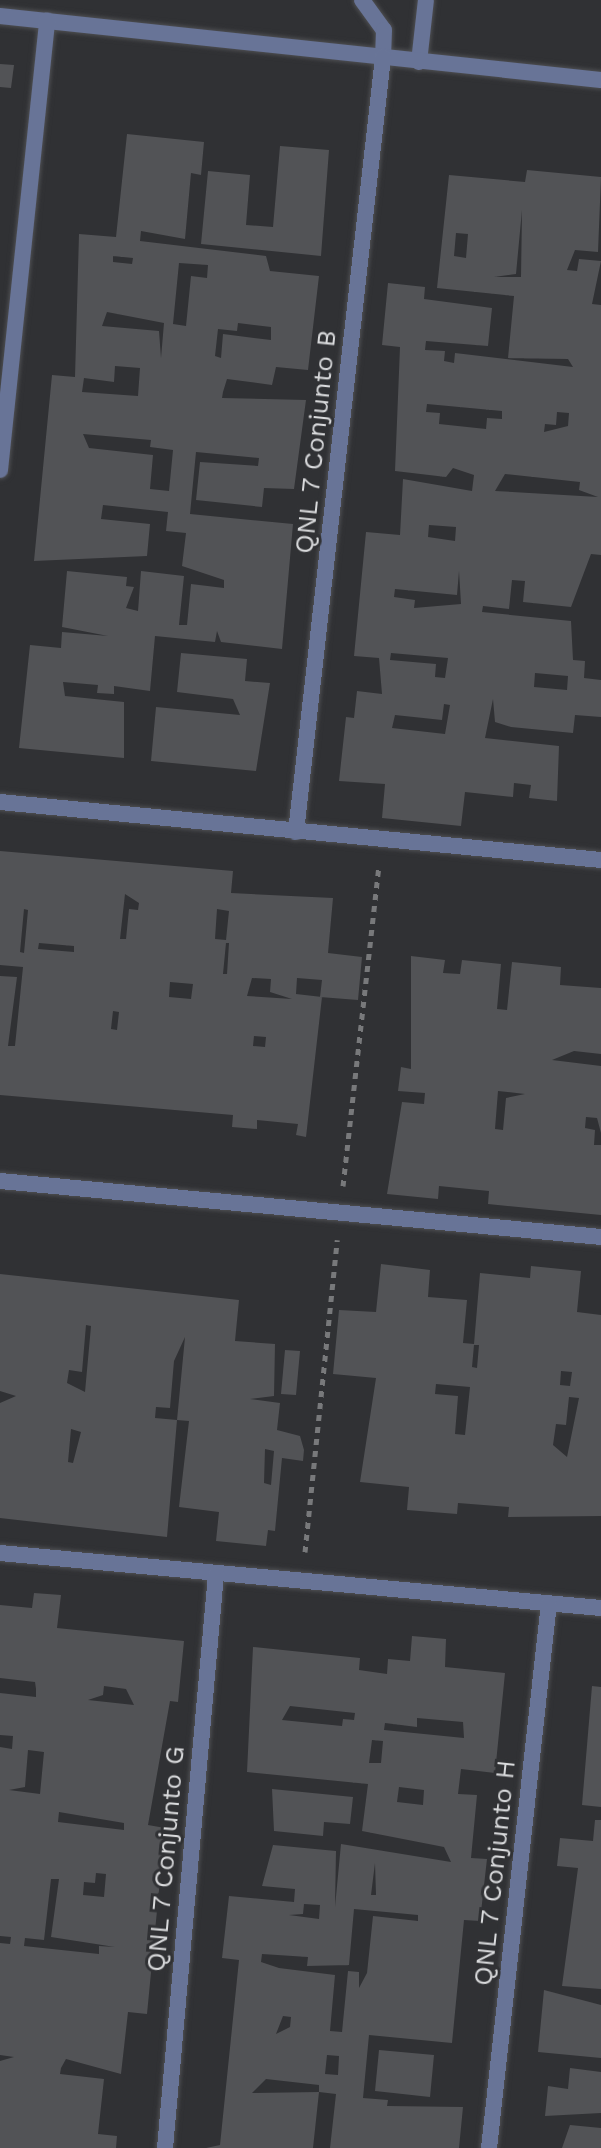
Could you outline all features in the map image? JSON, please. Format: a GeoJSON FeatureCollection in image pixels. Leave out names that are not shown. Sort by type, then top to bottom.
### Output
{"type":"FeatureCollection","features":[{"type":"Feature","properties":{"kind":"street","name":"QNL 7 Conjunto B"},"geometry":{"type":"LineString","coordinates":[[296,832],[383,57],[384,30],[362,0]]}},
{"type":"Feature","properties":{"kind":"street"},"geometry":{"type":"LineString","coordinates":[[419,62],[426,0]]}},
{"type":"Feature","properties":{"kind":"street"},"geometry":{"type":"LineString","coordinates":[[0,16],[601,80]]}},
{"type":"Feature","properties":{"kind":"street"},"geometry":{"type":"LineString","coordinates":[[0,470],[47,20]]}},
{"type":"Feature","properties":{"kind":"street"},"geometry":{"type":"LineString","coordinates":[[0,802],[601,860]]}},
{"type":"Feature","properties":{"kind":"street"},"geometry":{"type":"LineString","coordinates":[[0,1181],[601,1237]]}},
{"type":"Feature","properties":{"kind":"street"},"geometry":{"type":"LineString","coordinates":[[0,1553],[601,1608]]}},
{"type":"Feature","properties":{"kind":"street","name":"QNL 7 Conjunto G"},"geometry":{"type":"LineString","coordinates":[[165,2148],[216,1574]]}},
{"type":"Feature","properties":{"kind":"street","name":"QNL 7 Conjunto H"},"geometry":{"type":"LineString","coordinates":[[489,2148],[549,1603]]}},
{"type":"Feature","properties":{"kind":"building"},"geometry":{"type":"Polygon","coordinates":[[[0,64],[14,65],[11,88],[0,87],[0,64]]]}},
{"type":"Feature","properties":{"kind":"building"},"geometry":{"type":"Polygon","coordinates":[[[127,134],[204,142],[201,175],[191,173],[185,239],[141,231],[140,241],[266,256],[270,271],[319,276],[308,370],[276,367],[272,385],[227,379],[222,398],[306,400],[294,489],[264,488],[262,507],[196,500],[200,462],[258,466],[259,458],[196,452],[190,514],[293,524],[282,649],[221,642],[217,631],[215,642],[155,636],[150,691],[114,686],[114,694],[97,693],[98,685],[63,682],[65,696],[124,702],[124,758],[19,748],[30,645],[61,648],[62,632],[108,636],[62,627],[67,571],[127,577],[126,586],[134,587],[126,608],[138,611],[141,571],[184,576],[179,625],[187,625],[191,584],[224,588],[224,580],[182,566],[186,533],[166,531],[168,512],[103,505],[101,519],[150,524],[147,556],[34,561],[52,375],[75,377],[79,234],[116,237],[127,134]],[[113,256],[113,262],[132,264],[133,258],[113,256]],[[179,263],[173,324],[186,326],[191,276],[207,278],[208,265],[179,263]],[[107,312],[102,326],[159,331],[161,358],[164,323],[107,312]],[[238,323],[237,331],[218,329],[215,356],[221,358],[223,334],[271,340],[271,327],[238,323]],[[115,366],[114,382],[84,378],[82,392],[138,396],[140,368],[115,366]],[[83,434],[89,448],[153,455],[150,489],[169,491],[173,450],[150,447],[151,440],[83,434]]]}},
{"type":"Feature","properties":{"kind":"building"},"geometry":{"type":"Polygon","coordinates":[[[280,146],[329,150],[321,256],[201,244],[208,171],[250,175],[246,225],[273,227],[280,146]]]}},
{"type":"Feature","properties":{"kind":"building"},"geometry":{"type":"Polygon","coordinates":[[[527,170],[601,177],[598,252],[575,250],[567,270],[577,271],[579,259],[601,261],[592,304],[601,305],[601,555],[591,554],[571,607],[523,602],[525,581],[512,580],[509,609],[483,606],[482,612],[571,621],[573,660],[585,661],[584,678],[601,680],[601,717],[575,715],[573,733],[511,727],[495,722],[493,699],[485,738],[559,746],[557,801],[529,798],[531,785],[514,783],[513,797],[465,792],[461,826],[382,818],[385,784],[339,781],[346,717],[354,718],[357,691],[382,694],[379,658],[354,656],[366,532],[400,535],[403,479],[472,491],[474,475],[453,468],[446,477],[395,471],[400,347],[382,345],[388,283],[425,287],[424,299],[492,308],[488,346],[426,341],[425,350],[445,351],[444,361],[454,363],[455,353],[573,367],[568,359],[508,358],[514,296],[437,288],[449,175],[525,182],[527,170]],[[522,210],[516,274],[494,277],[521,277],[522,210]],[[456,233],[454,256],[466,258],[468,234],[456,233]],[[427,404],[426,412],[440,413],[439,424],[486,429],[487,418],[502,419],[502,411],[427,404]],[[557,412],[556,425],[545,424],[544,432],[568,426],[569,413],[557,412]],[[505,474],[495,491],[598,497],[579,490],[580,482],[505,474]],[[429,525],[428,537],[455,541],[456,527],[429,525]],[[459,571],[457,595],[395,589],[394,597],[415,600],[414,608],[461,604],[459,571]],[[391,653],[390,660],[436,664],[435,677],[445,678],[448,658],[391,653]],[[535,673],[534,687],[567,690],[568,676],[535,673]],[[444,704],[442,720],[395,715],[392,728],[445,734],[450,705],[444,704]]]}},
{"type":"Feature","properties":{"kind":"building"},"geometry":{"type":"Polygon","coordinates":[[[181,653],[247,659],[245,681],[270,683],[256,771],[151,761],[156,707],[240,715],[233,699],[177,692],[181,653]]]}},
{"type":"Feature","properties":{"kind":"building"},"geometry":{"type":"Polygon","coordinates":[[[0,851],[233,871],[231,893],[333,898],[328,953],[362,957],[358,1000],[322,997],[306,1137],[296,1135],[298,1124],[257,1120],[257,1129],[232,1127],[233,1115],[0,1095],[0,976],[17,977],[8,1046],[15,1046],[23,967],[0,965],[0,851]],[[125,894],[120,939],[126,939],[129,909],[138,910],[139,903],[125,894]],[[24,909],[20,952],[24,953],[28,910],[24,909]],[[217,909],[215,939],[226,940],[229,911],[217,909]],[[39,943],[38,949],[74,952],[74,946],[39,943]],[[226,943],[223,974],[227,974],[229,943],[226,943]],[[252,978],[247,996],[292,999],[270,992],[271,979],[252,978]],[[297,978],[296,994],[320,997],[322,980],[297,978]],[[170,982],[169,997],[191,999],[193,984],[170,982]],[[113,1011],[111,1029],[117,1030],[119,1012],[113,1011]],[[254,1036],[253,1046],[265,1047],[266,1037],[254,1036]]]}},
{"type":"Feature","properties":{"kind":"building"},"geometry":{"type":"Polygon","coordinates":[[[411,956],[445,960],[443,973],[460,974],[462,960],[501,964],[497,1009],[507,1010],[512,962],[561,967],[560,985],[601,988],[601,1054],[574,1051],[552,1060],[601,1066],[601,1133],[597,1118],[586,1117],[585,1128],[595,1130],[594,1145],[601,1145],[601,1215],[488,1204],[489,1191],[439,1186],[438,1199],[387,1194],[402,1102],[424,1104],[425,1093],[398,1091],[401,1067],[411,1069],[411,956]],[[498,1091],[495,1129],[503,1130],[506,1098],[525,1094],[498,1091]]]}},
{"type":"Feature","properties":{"kind":"building"},"geometry":{"type":"Polygon","coordinates":[[[381,1264],[430,1270],[428,1297],[467,1300],[463,1343],[474,1344],[480,1273],[530,1278],[531,1266],[581,1271],[577,1312],[601,1315],[601,1516],[508,1517],[509,1507],[458,1503],[457,1514],[407,1510],[409,1487],[360,1482],[376,1378],[333,1374],[339,1310],[376,1312],[381,1264]],[[474,1345],[472,1367],[477,1368],[479,1345],[474,1345]],[[561,1371],[560,1385],[570,1386],[572,1372],[561,1371]],[[436,1384],[435,1394],[458,1396],[455,1434],[465,1435],[470,1387],[436,1384]],[[569,1397],[566,1425],[556,1424],[553,1445],[567,1457],[579,1398],[569,1397]]]}},
{"type":"Feature","properties":{"kind":"building"},"geometry":{"type":"Polygon","coordinates":[[[0,1274],[239,1300],[235,1341],[275,1344],[274,1396],[250,1399],[280,1403],[277,1430],[300,1436],[303,1461],[282,1458],[275,1531],[268,1530],[266,1546],[216,1541],[219,1512],[179,1507],[189,1421],[177,1420],[167,1537],[0,1518],[0,1403],[16,1396],[0,1391],[0,1274]],[[86,1325],[82,1372],[69,1370],[67,1383],[85,1392],[91,1326],[86,1325]],[[185,1337],[174,1361],[170,1408],[156,1407],[155,1418],[177,1420],[185,1337]],[[71,1429],[68,1462],[73,1463],[81,1432],[71,1429]],[[265,1449],[264,1483],[271,1485],[274,1451],[265,1449]]]}},
{"type":"Feature","properties":{"kind":"building"},"geometry":{"type":"Polygon","coordinates":[[[285,1350],[300,1351],[296,1395],[281,1394],[285,1350]]]}},
{"type":"Feature","properties":{"kind":"building"},"geometry":{"type":"Polygon","coordinates":[[[34,1593],[61,1595],[57,1628],[184,1641],[178,1702],[170,1701],[148,1825],[165,1828],[147,2014],[128,2012],[121,2074],[66,2059],[60,2074],[104,2079],[98,2134],[117,2136],[116,2148],[0,2148],[0,2061],[14,2057],[0,2055],[0,1943],[10,1944],[11,1937],[0,1936],[0,1747],[12,1749],[13,1736],[0,1735],[0,1693],[36,1697],[36,1689],[35,1682],[0,1678],[0,1605],[32,1608],[34,1593]],[[104,1686],[103,1695],[88,1700],[134,1705],[126,1689],[104,1686]],[[28,1750],[25,1787],[9,1790],[40,1794],[44,1752],[28,1750]],[[59,1812],[58,1822],[124,1830],[124,1823],[59,1812]],[[96,1873],[95,1883],[84,1882],[83,1895],[104,1897],[106,1874],[96,1873]],[[51,1879],[44,1940],[25,1938],[24,1946],[99,1954],[99,1946],[115,1947],[51,1937],[59,1879],[51,1879]]]}},
{"type":"Feature","properties":{"kind":"building"},"geometry":{"type":"Polygon","coordinates":[[[412,1636],[446,1639],[445,1667],[505,1673],[495,1773],[461,1769],[458,1794],[477,1795],[471,1858],[487,1859],[480,1921],[464,1920],[452,2043],[369,2035],[363,2098],[388,2100],[387,2106],[463,2107],[459,2148],[330,2148],[336,2094],[319,2092],[313,2148],[206,2148],[220,2145],[239,1960],[222,1958],[229,1896],[294,1902],[295,1889],[262,1886],[273,1845],[336,1851],[335,1907],[341,1844],[451,1862],[444,1847],[362,1831],[368,1784],[247,1772],[253,1647],[360,1658],[359,1670],[387,1674],[388,1659],[410,1661],[412,1636]],[[290,1706],[282,1720],[342,1726],[343,1719],[354,1720],[355,1713],[290,1706]],[[417,1718],[417,1727],[385,1723],[384,1730],[464,1738],[463,1722],[417,1718]],[[372,1740],[369,1763],[381,1763],[383,1741],[372,1740]],[[399,1787],[397,1802],[423,1805],[424,1790],[399,1787]],[[375,1863],[371,1895],[376,1895],[375,1863]],[[304,1904],[303,1914],[289,1915],[319,1919],[320,1905],[304,1904]],[[354,1909],[349,1965],[307,1966],[308,1957],[262,1954],[261,1962],[279,1968],[335,1975],[330,2031],[342,2032],[348,1971],[359,1972],[359,1988],[367,1973],[373,1916],[418,1921],[418,1915],[354,1909]],[[283,2016],[276,2034],[290,2027],[291,2017],[283,2016]],[[327,2055],[325,2074],[338,2075],[339,2056],[327,2055]],[[266,2079],[252,2093],[319,2092],[319,2085],[266,2079]]]}},
{"type":"Feature","properties":{"kind":"building"},"geometry":{"type":"Polygon","coordinates":[[[592,1686],[601,1687],[601,1807],[582,1805],[592,1686]]]}},
{"type":"Feature","properties":{"kind":"building"},"geometry":{"type":"Polygon","coordinates":[[[272,1789],[353,1797],[350,1824],[324,1822],[323,1836],[274,1831],[272,1789]]]}},
{"type":"Feature","properties":{"kind":"building"},"geometry":{"type":"Polygon","coordinates":[[[595,1820],[601,1820],[601,1989],[562,1986],[578,1868],[557,1866],[560,1838],[593,1841],[595,1820]]]}},
{"type":"Feature","properties":{"kind":"building"},"geometry":{"type":"Polygon","coordinates":[[[544,1990],[601,2005],[601,2058],[538,2052],[544,1990]]]}},
{"type":"Feature","properties":{"kind":"building"},"geometry":{"type":"Polygon","coordinates":[[[379,2050],[434,2055],[430,2097],[375,2091],[379,2050]]]}},
{"type":"Feature","properties":{"kind":"building"},"geometry":{"type":"Polygon","coordinates":[[[570,2068],[601,2072],[601,2113],[545,2116],[548,2086],[568,2089],[570,2068]]]}},
{"type":"Feature","properties":{"kind":"building"},"geometry":{"type":"Polygon","coordinates":[[[570,2125],[601,2128],[601,2148],[562,2148],[570,2125]]]}}]}
